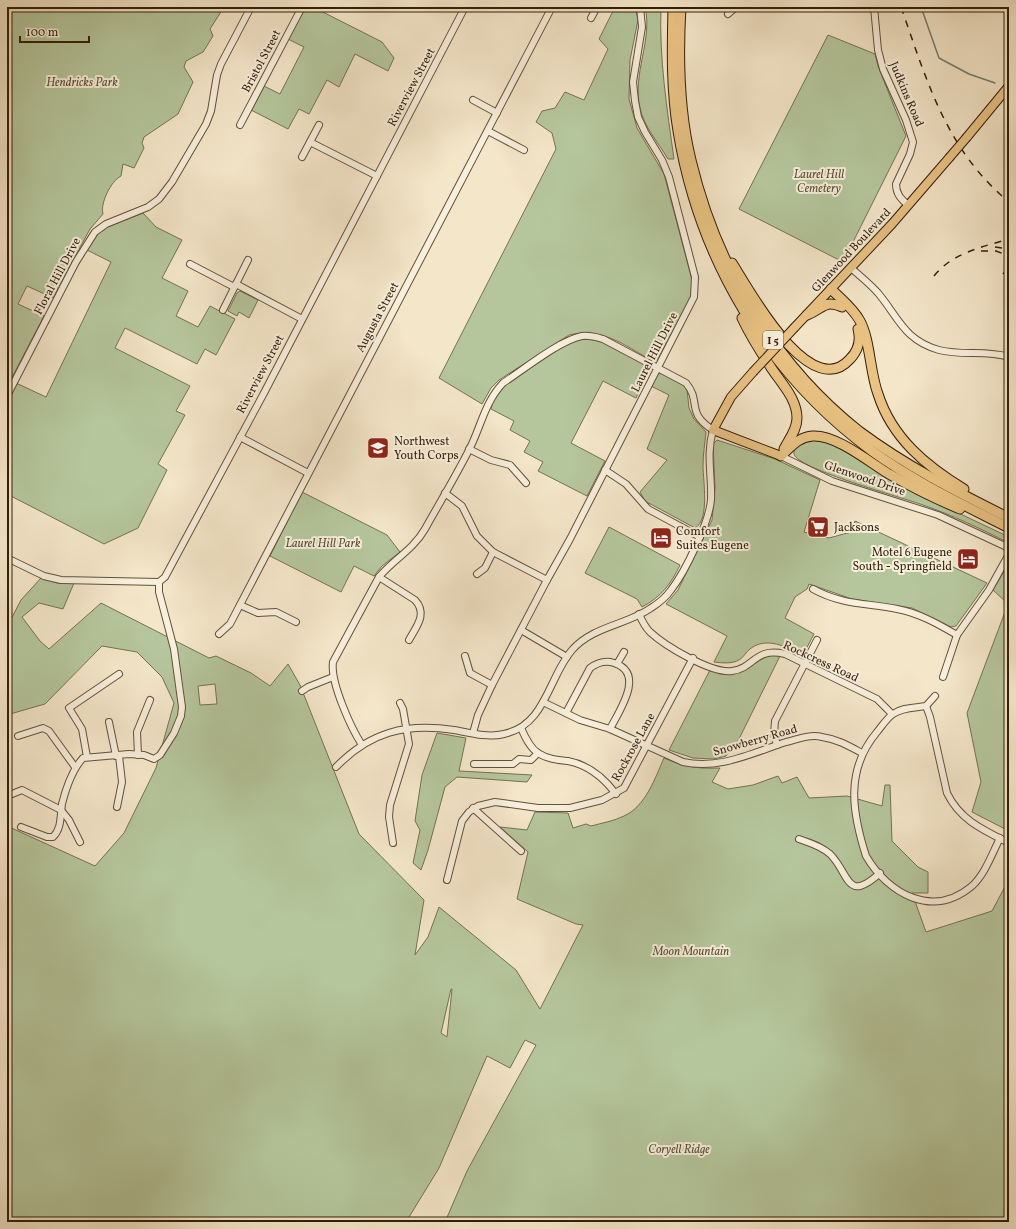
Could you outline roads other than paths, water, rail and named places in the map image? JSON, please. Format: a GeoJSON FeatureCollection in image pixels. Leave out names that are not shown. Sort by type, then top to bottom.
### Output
{"type":"FeatureCollection","features":[{"type":"Feature","properties":{"kind":"highway"},"geometry":{"type":"LineString","coordinates":[[667,7],[667,32],[672,50]]}},
{"type":"Feature","properties":{"kind":"highway","name":"I 5"},"geometry":{"type":"LineString","coordinates":[[673,7],[672,50],[678,129],[692,194],[711,250],[738,301],[775,358],[820,407],[845,430],[894,466],[923,483],[1009,528]]}},
{"type":"Feature","properties":{"kind":"highway","name":"I 5"},"geometry":{"type":"LineString","coordinates":[[681,7],[680,60],[682,96],[691,160],[715,236],[738,287],[759,320],[792,364],[832,407],[858,430],[905,463],[1009,518]]}},
{"type":"Feature","properties":{"kind":"highway"},"geometry":{"type":"LineString","coordinates":[[680,60],[688,7]]}},
{"type":"Feature","properties":{"kind":"highway"},"geometry":{"type":"LineString","coordinates":[[715,236],[765,315],[791,348],[809,363],[826,369],[835,368],[848,361],[856,350],[860,334],[857,325],[830,291]]}},
{"type":"Feature","properties":{"kind":"highway"},"geometry":{"type":"LineString","coordinates":[[830,291],[848,305],[861,322],[878,396],[887,416],[899,436],[910,449],[937,471],[1009,518]]}},
{"type":"Feature","properties":{"kind":"highway"},"geometry":{"type":"LineString","coordinates":[[738,301],[740,314],[749,333],[788,392],[796,408],[796,424],[781,456]]}},
{"type":"Feature","properties":{"kind":"highway"},"geometry":{"type":"LineString","coordinates":[[807,315],[830,302],[842,306]]}},
{"type":"Feature","properties":{"kind":"highway"},"geometry":{"type":"LineString","coordinates":[[781,456],[799,440],[813,436],[823,437],[842,445],[889,474],[933,497],[1009,528]]}},
{"type":"Feature","properties":{"kind":"main road","name":"Glenwood Boulevard"},"geometry":{"type":"LineString","coordinates":[[713,430],[731,397],[908,205],[967,138],[1009,86]]}},
{"type":"Feature","properties":{"kind":"main road","name":"Glenwood Drive"},"geometry":{"type":"LineString","coordinates":[[713,430],[781,456]]}},
{"type":"Feature","properties":{"kind":"street","name":"Floral Hill Drive"},"geometry":{"type":"LineString","coordinates":[[7,396],[76,262],[95,232],[106,224],[148,207],[159,199],[172,182],[206,124],[211,111],[221,64],[251,7]]}},
{"type":"Feature","properties":{"kind":"street","name":"Bristol Street"},"geometry":{"type":"LineString","coordinates":[[240,125],[302,7]]}},
{"type":"Feature","properties":{"kind":"street","name":"Riverview Street"},"geometry":{"type":"LineString","coordinates":[[158,582],[165,576],[240,437],[465,7]]}},
{"type":"Feature","properties":{"kind":"street","name":"Augusta Street"},"geometry":{"type":"LineString","coordinates":[[219,634],[230,624],[552,7]]}},
{"type":"Feature","properties":{"kind":"street"},"geometry":{"type":"LineString","coordinates":[[591,18],[597,7]]}},
{"type":"Feature","properties":{"kind":"street","name":"Laurel Hill Drive"},"geometry":{"type":"LineString","coordinates":[[472,733],[478,715],[492,685],[570,539],[658,368],[689,307],[696,288],[695,277],[669,177],[662,160],[638,117],[633,82],[642,27],[640,7]]}},
{"type":"Feature","properties":{"kind":"street"},"geometry":{"type":"LineString","coordinates":[[728,14],[736,7]]}},
{"type":"Feature","properties":{"kind":"street","name":"Judkins Road"},"geometry":{"type":"LineString","coordinates":[[874,7],[878,50],[883,69],[912,134],[912,148],[896,184],[896,190],[899,196],[908,205]]}},
{"type":"Feature","properties":{"kind":"street"},"geometry":{"type":"LineString","coordinates":[[473,100],[497,113]]}},
{"type":"Feature","properties":{"kind":"street"},"geometry":{"type":"LineString","coordinates":[[302,157],[319,125]]}},
{"type":"Feature","properties":{"kind":"street"},"geometry":{"type":"LineString","coordinates":[[488,131],[524,150]]}},
{"type":"Feature","properties":{"kind":"street"},"geometry":{"type":"LineString","coordinates":[[310,142],[377,176]]}},
{"type":"Feature","properties":{"kind":"street"},"geometry":{"type":"LineString","coordinates":[[223,310],[248,260]]}},
{"type":"Feature","properties":{"kind":"street"},"geometry":{"type":"LineString","coordinates":[[190,264],[302,318]]}},
{"type":"Feature","properties":{"kind":"street"},"geometry":{"type":"LineString","coordinates":[[851,268],[878,294],[904,329],[925,345],[951,352],[992,353],[1009,358]]}},
{"type":"Feature","properties":{"kind":"street"},"geometry":{"type":"LineString","coordinates":[[336,767],[362,745],[390,732],[433,727],[497,735],[521,728],[537,712],[567,657],[584,638],[658,604],[672,589],[700,537],[711,500],[709,451],[713,430],[699,419],[695,412],[693,394],[686,383],[603,339],[592,336],[582,336],[571,340],[503,383],[495,391],[485,409],[470,450],[418,542],[385,570],[379,577],[336,656],[332,667],[333,677],[349,721],[362,745]]}},
{"type":"Feature","properties":{"kind":"street"},"geometry":{"type":"LineString","coordinates":[[240,437],[308,473]]}},
{"type":"Feature","properties":{"kind":"street"},"geometry":{"type":"LineString","coordinates":[[470,450],[491,460],[510,465],[526,483]]}},
{"type":"Feature","properties":{"kind":"street","name":"Glenwood Drive"},"geometry":{"type":"LineString","coordinates":[[781,456],[832,481],[938,515],[1009,548]]}},
{"type":"Feature","properties":{"kind":"street"},"geometry":{"type":"LineString","coordinates":[[605,470],[626,484],[648,509],[700,537]]}},
{"type":"Feature","properties":{"kind":"street"},"geometry":{"type":"LineString","coordinates":[[445,493],[462,506],[477,536],[493,552],[547,580]]}},
{"type":"Feature","properties":{"kind":"street"},"geometry":{"type":"LineString","coordinates":[[477,574],[485,568],[493,552]]}},
{"type":"Feature","properties":{"kind":"street"},"geometry":{"type":"LineString","coordinates":[[943,678],[957,635],[989,590],[1009,554]]}},
{"type":"Feature","properties":{"kind":"street"},"geometry":{"type":"LineString","coordinates":[[7,558],[52,578],[158,582],[159,592],[174,649],[182,708],[181,716],[174,733],[160,755],[154,759],[138,755],[83,758],[75,767],[65,793],[61,810],[60,827],[53,837],[50,838],[21,827]]}},
{"type":"Feature","properties":{"kind":"street"},"geometry":{"type":"LineString","coordinates":[[379,577],[415,600],[420,605],[422,612],[421,618],[409,640]]}},
{"type":"Feature","properties":{"kind":"street"},"geometry":{"type":"LineString","coordinates":[[813,590],[841,601],[912,612],[957,635]]}},
{"type":"Feature","properties":{"kind":"street"},"geometry":{"type":"LineString","coordinates":[[240,605],[258,612],[276,612],[296,622]]}},
{"type":"Feature","properties":{"kind":"street","name":"Rockcress Road"},"geometry":{"type":"LineString","coordinates":[[639,614],[649,631],[657,638],[711,668],[722,671],[732,671],[741,668],[764,653],[775,652],[785,654],[877,699],[892,714]]}},
{"type":"Feature","properties":{"kind":"street"},"geometry":{"type":"LineString","coordinates":[[521,630],[567,657]]}},
{"type":"Feature","properties":{"kind":"street"},"geometry":{"type":"LineString","coordinates":[[777,745],[773,727],[817,640]]}},
{"type":"Feature","properties":{"kind":"street"},"geometry":{"type":"LineString","coordinates":[[617,664],[624,652]]}},
{"type":"Feature","properties":{"kind":"street"},"geometry":{"type":"LineString","coordinates":[[465,656],[470,673],[492,685]]}},
{"type":"Feature","properties":{"kind":"street","name":"Rockrose Lane"},"geometry":{"type":"LineString","coordinates":[[473,808],[489,802],[538,808],[570,808],[602,800],[616,794],[629,782],[693,658]]}},
{"type":"Feature","properties":{"kind":"street"},"geometry":{"type":"LineString","coordinates":[[566,713],[590,668],[596,664],[605,662],[617,664],[622,667],[628,676],[630,685],[628,693],[610,729]]}},
{"type":"Feature","properties":{"kind":"street"},"geometry":{"type":"LineString","coordinates":[[87,758],[82,729],[69,708],[119,674]]}},
{"type":"Feature","properties":{"kind":"street"},"geometry":{"type":"LineString","coordinates":[[302,691],[333,677]]}},
{"type":"Feature","properties":{"kind":"street"},"geometry":{"type":"LineString","coordinates":[[935,696],[926,706],[906,708],[892,714],[862,753],[855,776],[854,804],[866,856],[897,891],[906,896],[918,900],[929,901],[946,899],[963,892],[978,879],[1000,838]]}},
{"type":"Feature","properties":{"kind":"street"},"geometry":{"type":"LineString","coordinates":[[138,755],[137,732],[150,700]]}},
{"type":"Feature","properties":{"kind":"street","name":"Snowberry Road"},"geometry":{"type":"LineString","coordinates":[[543,702],[580,720],[610,729],[683,762],[704,765],[723,763],[804,737],[822,737],[840,742],[862,753]]}},
{"type":"Feature","properties":{"kind":"street"},"geometry":{"type":"LineString","coordinates":[[393,843],[389,817],[390,805],[409,744],[404,709],[400,703]]}},
{"type":"Feature","properties":{"kind":"street"},"geometry":{"type":"LineString","coordinates":[[926,706],[930,717],[947,793],[951,802],[969,821],[1009,843]]}},
{"type":"Feature","properties":{"kind":"street"},"geometry":{"type":"LineString","coordinates":[[109,722],[118,756],[122,782],[117,807]]}},
{"type":"Feature","properties":{"kind":"street"},"geometry":{"type":"LineString","coordinates":[[18,736],[43,728],[49,731],[75,767]]}},
{"type":"Feature","properties":{"kind":"street"},"geometry":{"type":"LineString","coordinates":[[521,728],[529,743],[538,753],[553,759],[585,766],[599,775],[616,794]]}},
{"type":"Feature","properties":{"kind":"street"},"geometry":{"type":"LineString","coordinates":[[474,764],[513,764],[519,759],[531,760],[538,753]]}},
{"type":"Feature","properties":{"kind":"street"},"geometry":{"type":"LineString","coordinates":[[7,796],[22,790],[61,810],[69,820],[80,842]]}},
{"type":"Feature","properties":{"kind":"street"},"geometry":{"type":"LineString","coordinates":[[447,880],[462,821],[473,808],[521,851]]}},
{"type":"Feature","properties":{"kind":"street"},"geometry":{"type":"LineString","coordinates":[[799,839],[826,851],[851,884],[860,887],[865,886],[880,873]]}},
{"type":"Feature","properties":{"kind":"waterway"},"geometry":{"type":"LineString","coordinates":[[921,7],[939,58],[969,74],[995,83]]}},
{"type":"Feature","properties":{"kind":"railway"},"geometry":{"type":"LineString","coordinates":[[901,7],[930,88],[954,137],[969,160],[987,182],[1009,202]]}},
{"type":"Feature","properties":{"kind":"railway"},"geometry":{"type":"LineString","coordinates":[[934,276],[941,268],[959,256],[978,248],[1009,239]]}},
{"type":"Feature","properties":{"kind":"railway"},"geometry":{"type":"LineString","coordinates":[[995,247],[1009,249]]}},
{"type":"Feature","properties":{"kind":"railway"},"geometry":{"type":"LineString","coordinates":[[981,251],[996,251],[1009,256]]}},
{"type":"Feature","properties":{"kind":"railway"},"geometry":{"type":"LineString","coordinates":[[1003,274],[1009,267]]}},
{"type":"Feature","properties":{"kind":"place","name":"Northwest Youth Corps"},"geometry":{"type":"Point","coordinates":[378,448]}},
{"type":"Feature","properties":{"kind":"place","name":"Jacksons"},"geometry":{"type":"Point","coordinates":[818,527]}},
{"type":"Feature","properties":{"kind":"place","name":"Comfort Suites Eugene"},"geometry":{"type":"Point","coordinates":[661,538]}},
{"type":"Feature","properties":{"kind":"place","name":"Motel 6 Eugene South - Springfield"},"geometry":{"type":"Point","coordinates":[968,559]}},
{"type":"Feature","properties":{"kind":"park label","name":"Hendricks Park"},"geometry":{"type":"Point","coordinates":[82,82]}},
{"type":"Feature","properties":{"kind":"park label","name":"Laurel Hill Cemetery"},"geometry":{"type":"Point","coordinates":[819,181]}},
{"type":"Feature","properties":{"kind":"park label","name":"Laurel Hill Park"},"geometry":{"type":"Point","coordinates":[323,543]}},
{"type":"Feature","properties":{"kind":"park label","name":"Moon Mountain"},"geometry":{"type":"Point","coordinates":[691,951]}},
{"type":"Feature","properties":{"kind":"park label","name":"Coryell Ridge"},"geometry":{"type":"Point","coordinates":[679,1149]}}]}
